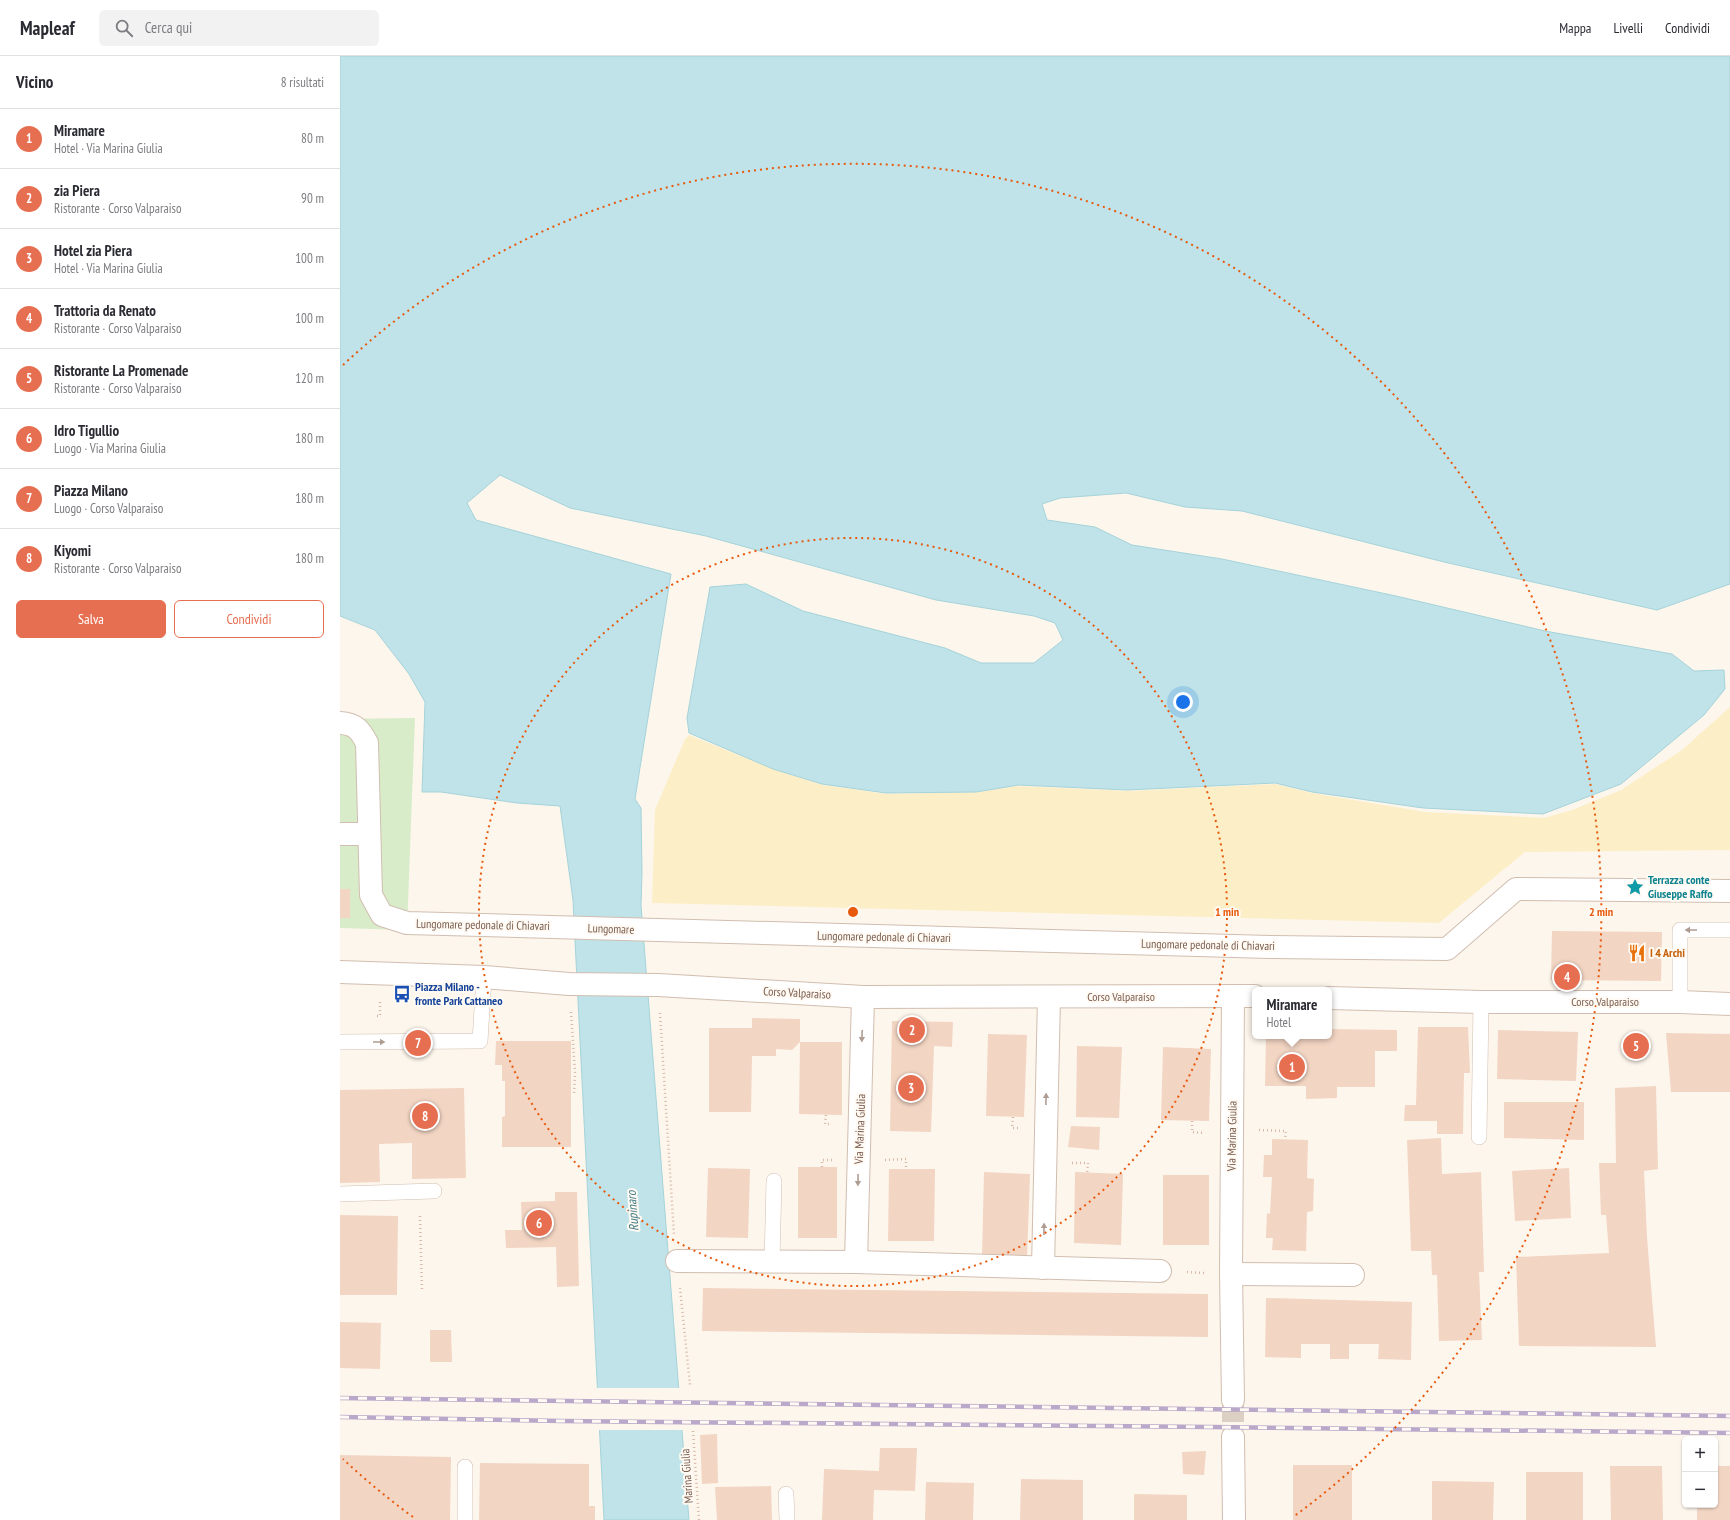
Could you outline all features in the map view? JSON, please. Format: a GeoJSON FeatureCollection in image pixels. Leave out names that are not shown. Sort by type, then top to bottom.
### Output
{"type":"FeatureCollection","features":[{"type":"Feature","properties":{"kind":"street","name":"Lungomare pedonale di Chiavari"},"geometry":{"type":"LineString","coordinates":[[340,723],[347,724],[360,730],[367,743],[371,895],[382,915],[407,924],[560,927]]}},
{"type":"Feature","properties":{"kind":"street"},"geometry":{"type":"LineString","coordinates":[[340,834],[369,834]]}},
{"type":"Feature","properties":{"kind":"street","name":"Lungomare pedonale di Chiavari"},"geometry":{"type":"LineString","coordinates":[[663,931],[1270,947],[1446,949],[1516,889],[1730,891]]}},
{"type":"Feature","properties":{"kind":"street","name":"Lungomare"},"geometry":{"type":"LineString","coordinates":[[560,927],[663,931]]}},
{"type":"Feature","properties":{"kind":"street","name":"Corso Valparaiso"},"geometry":{"type":"LineString","coordinates":[[340,972],[484,976],[569,984],[658,985],[863,997],[1252,996]]}},
{"type":"Feature","properties":{"kind":"street","name":"Via Marina Giulia"},"geometry":{"type":"LineString","coordinates":[[856,1262],[863,997]]}},
{"type":"Feature","properties":{"kind":"street"},"geometry":{"type":"LineString","coordinates":[[1043,1268],[1048,997]]}},
{"type":"Feature","properties":{"kind":"street","name":"Via Marina Giulia"},"geometry":{"type":"LineString","coordinates":[[1233,997],[1230,1274],[1233,1400]]}},
{"type":"Feature","properties":{"kind":"street","name":"Corso Valparaiso"},"geometry":{"type":"LineString","coordinates":[[1332,998],[1481,1002],[1680,1002],[1730,1004]]}},
{"type":"Feature","properties":{"kind":"street"},"geometry":{"type":"LineString","coordinates":[[677,1261],[856,1262],[1160,1271]]}},
{"type":"Feature","properties":{"kind":"street"},"geometry":{"type":"LineString","coordinates":[[1230,1274],[1353,1275]]}},
{"type":"Feature","properties":{"kind":"street"},"geometry":{"type":"LineString","coordinates":[[1233,1437],[1234,1520]]}},
{"type":"Feature","properties":{"kind":"lane"},"geometry":{"type":"LineString","coordinates":[[1680,1002],[1680,930],[1730,930]]}},
{"type":"Feature","properties":{"kind":"lane"},"geometry":{"type":"LineString","coordinates":[[340,1042],[480,1041],[484,976]]}},
{"type":"Feature","properties":{"kind":"lane"},"geometry":{"type":"LineString","coordinates":[[1480,1137],[1481,1002]]}},
{"type":"Feature","properties":{"kind":"lane"},"geometry":{"type":"LineString","coordinates":[[772,1262],[774,1181]]}},
{"type":"Feature","properties":{"kind":"lane"},"geometry":{"type":"LineString","coordinates":[[340,1194],[427,1191]]}},
{"type":"Feature","properties":{"kind":"lane"},"geometry":{"type":"LineString","coordinates":[[465,1467],[465,1520]]}},
{"type":"Feature","properties":{"kind":"lane"},"geometry":{"type":"LineString","coordinates":[[786,1494],[787,1520]]}},
{"type":"Feature","properties":{"kind":"path"},"geometry":{"type":"LineString","coordinates":[[569,984],[575,1072],[574,1096]]}},
{"type":"Feature","properties":{"kind":"path"},"geometry":{"type":"LineString","coordinates":[[658,985],[664,1081]]}},
{"type":"Feature","properties":{"kind":"path"},"geometry":{"type":"LineString","coordinates":[[1232,1130],[1286,1131],[1285,1139]]}},
{"type":"Feature","properties":{"kind":"path"},"geometry":{"type":"LineString","coordinates":[[422,1291],[427,1191]]}},
{"type":"Feature","properties":{"kind":"path"},"geometry":{"type":"LineString","coordinates":[[1160,1271],[1230,1274]]}},
{"type":"Feature","properties":{"kind":"path","name":"Marina Giulia"},"geometry":{"type":"LineString","coordinates":[[693,1431],[699,1520]]}},
{"type":"Feature","properties":{"kind":"green space"},"geometry":{"type":"Polygon","coordinates":[[[415,718],[407,930],[340,928],[340,719],[415,718]]]}},
{"type":"Feature","properties":{"kind":"sand"},"geometry":{"type":"Polygon","coordinates":[[[1730,707],[1730,850],[1525,852],[1439,923],[652,903],[655,810],[685,739],[689,735],[773,769],[823,785],[887,794],[977,792],[1018,786],[1128,791],[1275,784],[1312,793],[1425,812],[1544,818],[1572,810],[1621,790],[1682,750],[1730,707]]]}},
{"type":"Feature","properties":{"kind":"water","name":"Rupinaro"},"geometry":{"type":"Polygon","coordinates":[[[340,56],[1730,56],[1730,584],[1657,610],[1444,562],[1242,511],[1185,507],[1126,493],[1060,498],[1042,504],[1047,520],[1095,527],[1132,545],[1222,559],[1396,596],[1545,631],[1672,654],[1694,671],[1724,670],[1725,689],[1704,715],[1621,784],[1543,814],[1423,808],[1312,792],[1275,783],[1127,790],[1019,785],[976,792],[886,793],[822,784],[773,769],[689,733],[687,718],[710,587],[746,584],[803,611],[945,648],[981,663],[1034,663],[1063,640],[1055,623],[1034,616],[936,600],[706,536],[570,508],[500,475],[467,503],[476,520],[671,574],[635,799],[641,808],[641,905],[689,1520],[604,1520],[573,900],[560,806],[517,803],[441,792],[422,792],[425,702],[409,674],[375,630],[340,616],[340,56]]]}},
{"type":"Feature","properties":{"kind":"pier"},"geometry":{"type":"Polygon","coordinates":[[[595,1388],[680,1388],[684,1430],[597,1430],[595,1388]]]}},
{"type":"Feature","properties":{"kind":"building"},"geometry":{"type":"Polygon","coordinates":[[[340,889],[350,889],[350,918],[340,918],[340,889]]]}},
{"type":"Feature","properties":{"kind":"building"},"geometry":{"type":"Polygon","coordinates":[[[1552,931],[1662,932],[1661,981],[1551,980],[1552,931]]]}},
{"type":"Feature","properties":{"kind":"building"},"geometry":{"type":"Polygon","coordinates":[[[752,1018],[800,1019],[800,1042],[792,1050],[776,1049],[776,1056],[752,1056],[751,1112],[709,1112],[709,1028],[752,1028],[752,1018]]]}},
{"type":"Feature","properties":{"kind":"building"},"geometry":{"type":"Polygon","coordinates":[[[892,1021],[953,1022],[952,1047],[934,1046],[931,1132],[890,1131],[892,1021]]]}},
{"type":"Feature","properties":{"kind":"building"},"geometry":{"type":"Polygon","coordinates":[[[1418,1027],[1468,1027],[1470,1073],[1464,1073],[1463,1134],[1437,1134],[1437,1121],[1404,1121],[1405,1105],[1416,1105],[1418,1027]]]}},
{"type":"Feature","properties":{"kind":"building"},"geometry":{"type":"Polygon","coordinates":[[[1332,1029],[1397,1030],[1397,1051],[1375,1051],[1375,1087],[1337,1087],[1337,1098],[1306,1099],[1306,1086],[1265,1086],[1266,1039],[1332,1039],[1332,1029]]]}},
{"type":"Feature","properties":{"kind":"building"},"geometry":{"type":"Polygon","coordinates":[[[1498,1030],[1578,1032],[1576,1081],[1497,1079],[1498,1030]]]}},
{"type":"Feature","properties":{"kind":"building"},"geometry":{"type":"Polygon","coordinates":[[[1666,1033],[1730,1034],[1730,1092],[1671,1092],[1666,1033]]]}},
{"type":"Feature","properties":{"kind":"building"},"geometry":{"type":"Polygon","coordinates":[[[988,1034],[1027,1035],[1024,1117],[986,1116],[988,1034]]]}},
{"type":"Feature","properties":{"kind":"building"},"geometry":{"type":"Polygon","coordinates":[[[496,1041],[571,1041],[571,1147],[502,1147],[502,1117],[505,1116],[505,1081],[502,1081],[502,1065],[495,1065],[496,1041]]]}},
{"type":"Feature","properties":{"kind":"building"},"geometry":{"type":"Polygon","coordinates":[[[800,1042],[842,1042],[842,1115],[799,1114],[800,1042]]]}},
{"type":"Feature","properties":{"kind":"building"},"geometry":{"type":"Polygon","coordinates":[[[1077,1046],[1122,1047],[1119,1118],[1076,1117],[1077,1046]]]}},
{"type":"Feature","properties":{"kind":"building"},"geometry":{"type":"Polygon","coordinates":[[[1163,1047],[1211,1049],[1209,1121],[1161,1120],[1163,1047]]]}},
{"type":"Feature","properties":{"kind":"building"},"geometry":{"type":"Polygon","coordinates":[[[1656,1086],[1658,1169],[1644,1171],[1647,1237],[1656,1347],[1519,1346],[1516,1257],[1609,1253],[1606,1215],[1601,1215],[1599,1163],[1616,1163],[1615,1088],[1656,1086]]]}},
{"type":"Feature","properties":{"kind":"building"},"geometry":{"type":"Polygon","coordinates":[[[464,1088],[466,1178],[412,1179],[412,1143],[379,1144],[380,1182],[340,1183],[340,1090],[464,1088]]]}},
{"type":"Feature","properties":{"kind":"building"},"geometry":{"type":"Polygon","coordinates":[[[1504,1102],[1584,1102],[1584,1140],[1504,1138],[1504,1102]]]}},
{"type":"Feature","properties":{"kind":"building"},"geometry":{"type":"Polygon","coordinates":[[[1071,1126],[1100,1127],[1099,1150],[1068,1147],[1071,1126]]]}},
{"type":"Feature","properties":{"kind":"building"},"geometry":{"type":"Polygon","coordinates":[[[1441,1138],[1442,1174],[1481,1172],[1484,1272],[1479,1272],[1482,1340],[1439,1341],[1437,1275],[1432,1275],[1431,1251],[1411,1251],[1407,1140],[1441,1138]]]}},
{"type":"Feature","properties":{"kind":"building"},"geometry":{"type":"Polygon","coordinates":[[[1272,1139],[1308,1140],[1307,1178],[1314,1179],[1313,1211],[1307,1212],[1306,1251],[1272,1250],[1273,1238],[1266,1238],[1267,1213],[1270,1214],[1272,1177],[1263,1177],[1264,1155],[1272,1155],[1272,1139]]]}},
{"type":"Feature","properties":{"kind":"building"},"geometry":{"type":"Polygon","coordinates":[[[798,1167],[837,1167],[837,1238],[798,1238],[798,1167]]]}},
{"type":"Feature","properties":{"kind":"building"},"geometry":{"type":"Polygon","coordinates":[[[708,1168],[750,1169],[748,1238],[706,1237],[708,1168]]]}},
{"type":"Feature","properties":{"kind":"building"},"geometry":{"type":"Polygon","coordinates":[[[1569,1168],[1571,1218],[1515,1221],[1512,1171],[1569,1168]]]}},
{"type":"Feature","properties":{"kind":"building"},"geometry":{"type":"Polygon","coordinates":[[[889,1169],[935,1169],[934,1241],[888,1241],[889,1169]]]}},
{"type":"Feature","properties":{"kind":"building"},"geometry":{"type":"Polygon","coordinates":[[[984,1172],[1030,1174],[1027,1258],[982,1257],[984,1172]]]}},
{"type":"Feature","properties":{"kind":"building"},"geometry":{"type":"Polygon","coordinates":[[[1075,1172],[1123,1174],[1121,1245],[1074,1243],[1075,1172]]]}},
{"type":"Feature","properties":{"kind":"building"},"geometry":{"type":"Polygon","coordinates":[[[1163,1175],[1209,1175],[1209,1245],[1163,1245],[1163,1175]]]}},
{"type":"Feature","properties":{"kind":"building"},"geometry":{"type":"Polygon","coordinates":[[[555,1192],[577,1192],[579,1286],[557,1287],[556,1247],[506,1248],[505,1230],[522,1230],[521,1202],[555,1201],[555,1192]]]}},
{"type":"Feature","properties":{"kind":"building"},"geometry":{"type":"Polygon","coordinates":[[[340,1215],[398,1216],[397,1295],[340,1295],[340,1215]]]}},
{"type":"Feature","properties":{"kind":"building"},"geometry":{"type":"Polygon","coordinates":[[[703,1288],[1208,1294],[1208,1337],[702,1331],[703,1288]]]}},
{"type":"Feature","properties":{"kind":"building"},"geometry":{"type":"Polygon","coordinates":[[[1266,1298],[1412,1302],[1411,1360],[1378,1359],[1379,1344],[1349,1344],[1349,1359],[1330,1359],[1330,1344],[1301,1344],[1301,1358],[1265,1357],[1266,1298]]]}},
{"type":"Feature","properties":{"kind":"building"},"geometry":{"type":"Polygon","coordinates":[[[340,1322],[381,1323],[380,1369],[340,1368],[340,1322]]]}},
{"type":"Feature","properties":{"kind":"building"},"geometry":{"type":"Polygon","coordinates":[[[430,1330],[451,1330],[452,1362],[430,1362],[430,1330]]]}},
{"type":"Feature","properties":{"kind":"building"},"geometry":{"type":"Polygon","coordinates":[[[717,1434],[718,1483],[702,1484],[700,1435],[717,1434]]]}},
{"type":"Feature","properties":{"kind":"building"},"geometry":{"type":"Polygon","coordinates":[[[880,1448],[917,1448],[915,1491],[874,1490],[873,1520],[822,1520],[824,1469],[879,1471],[880,1448]]]}},
{"type":"Feature","properties":{"kind":"building"},"geometry":{"type":"Polygon","coordinates":[[[1206,1451],[1204,1475],[1183,1474],[1182,1452],[1206,1451]]]}},
{"type":"Feature","properties":{"kind":"building"},"geometry":{"type":"Polygon","coordinates":[[[340,1455],[451,1457],[450,1520],[340,1520],[340,1455]]]}},
{"type":"Feature","properties":{"kind":"building"},"geometry":{"type":"Polygon","coordinates":[[[480,1463],[589,1464],[589,1506],[595,1506],[595,1520],[479,1520],[480,1463]]]}},
{"type":"Feature","properties":{"kind":"building"},"geometry":{"type":"Polygon","coordinates":[[[1293,1465],[1352,1465],[1352,1520],[1293,1520],[1293,1465]]]}},
{"type":"Feature","properties":{"kind":"building"},"geometry":{"type":"Polygon","coordinates":[[[1610,1466],[1662,1466],[1663,1520],[1611,1520],[1610,1466]]]}},
{"type":"Feature","properties":{"kind":"building"},"geometry":{"type":"Polygon","coordinates":[[[1718,1466],[1730,1466],[1730,1520],[1697,1520],[1697,1508],[1718,1508],[1718,1466]]]}},
{"type":"Feature","properties":{"kind":"building"},"geometry":{"type":"Polygon","coordinates":[[[1526,1472],[1583,1472],[1583,1520],[1526,1520],[1526,1472]]]}},
{"type":"Feature","properties":{"kind":"building"},"geometry":{"type":"Polygon","coordinates":[[[1021,1479],[1083,1480],[1083,1520],[1020,1520],[1021,1479]]]}},
{"type":"Feature","properties":{"kind":"building"},"geometry":{"type":"Polygon","coordinates":[[[1432,1481],[1494,1482],[1493,1520],[1432,1520],[1432,1481]]]}},
{"type":"Feature","properties":{"kind":"building"},"geometry":{"type":"Polygon","coordinates":[[[926,1482],[974,1483],[973,1520],[925,1520],[926,1482]]]}},
{"type":"Feature","properties":{"kind":"building"},"geometry":{"type":"Polygon","coordinates":[[[771,1486],[772,1520],[717,1520],[715,1487],[771,1486]]]}},
{"type":"Feature","properties":{"kind":"building"},"geometry":{"type":"Polygon","coordinates":[[[1134,1494],[1187,1495],[1187,1520],[1134,1520],[1134,1494]]]}},
{"type":"Feature","properties":{"kind":"tunnel"},"geometry":{"type":"LineString","coordinates":[[1233,1400],[1233,1437]]}},
{"type":"Feature","properties":{"kind":"railway"},"geometry":{"type":"LineString","coordinates":[[340,1398],[1730,1416]]}},
{"type":"Feature","properties":{"kind":"railway"},"geometry":{"type":"LineString","coordinates":[[340,1417],[561,1421],[1730,1433]]}},
{"type":"Feature","properties":{"kind":"place","name":"Terrazza conte Giuseppe Raffo"},"geometry":{"type":"Point","coordinates":[1635,887]}},
{"type":"Feature","properties":{"kind":"place","name":"I 4 Archi"},"geometry":{"type":"Point","coordinates":[1637,953]}},
{"type":"Feature","properties":{"kind":"place","name":"Trattoria da Renato"},"geometry":{"type":"Point","coordinates":[1567,977]}},
{"type":"Feature","properties":{"kind":"place","name":"Piazza Milano - fronte Park Cattaneo"},"geometry":{"type":"Point","coordinates":[402,994]}},
{"type":"Feature","properties":{"kind":"place","name":"zia Piera"},"geometry":{"type":"Point","coordinates":[912,1030]}},
{"type":"Feature","properties":{"kind":"place","name":"Piazza Milano"},"geometry":{"type":"Point","coordinates":[418,1043]}},
{"type":"Feature","properties":{"kind":"place","name":"Ristorante La Promenade"},"geometry":{"type":"Point","coordinates":[1636,1046]}},
{"type":"Feature","properties":{"kind":"place","name":"Miramare"},"geometry":{"type":"Point","coordinates":[1292,1067]}},
{"type":"Feature","properties":{"kind":"place","name":"Hotel zia Piera"},"geometry":{"type":"Point","coordinates":[911,1088]}},
{"type":"Feature","properties":{"kind":"place","name":"Kiyomi"},"geometry":{"type":"Point","coordinates":[425,1116]}},
{"type":"Feature","properties":{"kind":"place","name":"Idro Tigullio"},"geometry":{"type":"Point","coordinates":[539,1223]}}]}
